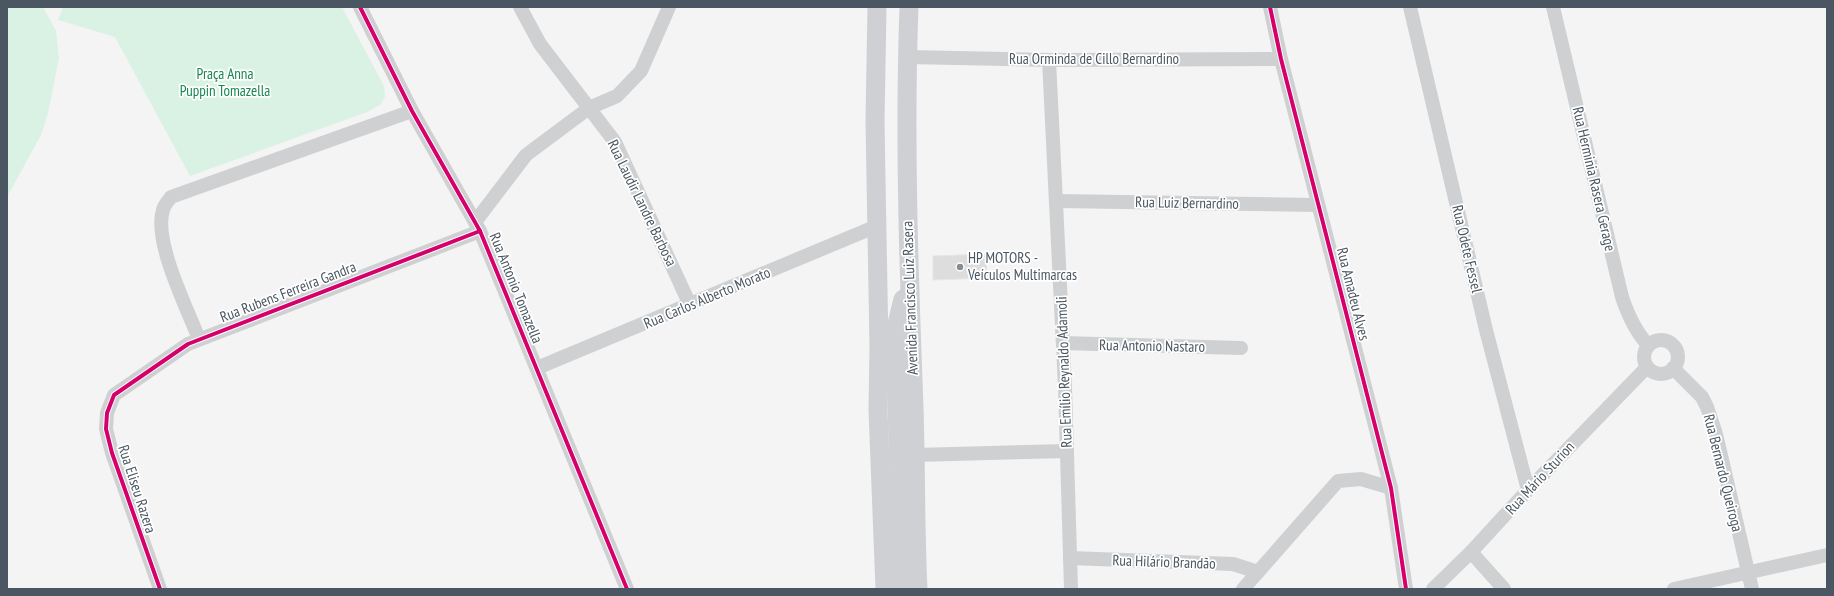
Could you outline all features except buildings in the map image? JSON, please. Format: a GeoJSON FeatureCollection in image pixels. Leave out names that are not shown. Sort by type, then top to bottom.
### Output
{"type":"FeatureCollection","features":[{"type":"Feature","properties":{"kind":"street","name":"Rua Antonio Tomazella"},"geometry":{"type":"LineString","coordinates":[[360,7],[412,111],[477,227],[537,368],[627,589]]}},
{"type":"Feature","properties":{"kind":"street","name":"Rua Laudir Landre Barbosa"},"geometry":{"type":"LineString","coordinates":[[520,7],[540,44],[615,142],[690,305]]}},
{"type":"Feature","properties":{"kind":"street"},"geometry":{"type":"LineString","coordinates":[[477,227],[526,155],[588,108],[617,96],[641,71],[669,7]]}},
{"type":"Feature","properties":{"kind":"street"},"geometry":{"type":"LineString","coordinates":[[877,7],[875,58],[879,346],[878,410],[885,589]]}},
{"type":"Feature","properties":{"kind":"street","name":"Avenida Francisco Luiz Rasera"},"geometry":{"type":"LineString","coordinates":[[909,7],[907,57],[908,275],[915,455],[918,589]]}},
{"type":"Feature","properties":{"kind":"street","name":"Rua Amadeu Alves"},"geometry":{"type":"LineString","coordinates":[[1270,7],[1281,60],[1391,488],[1406,589]]}},
{"type":"Feature","properties":{"kind":"street","name":"Rua Odete Fessel"},"geometry":{"type":"LineString","coordinates":[[1410,7],[1486,330],[1528,490]]}},
{"type":"Feature","properties":{"kind":"street","name":"Rua Herminia Rasera Gerage"},"geometry":{"type":"LineString","coordinates":[[1553,7],[1622,297],[1627,313],[1634,327],[1648,345]]}},
{"type":"Feature","properties":{"kind":"street","name":"Rua Orminda de Cillo Bernardino"},"geometry":{"type":"LineString","coordinates":[[907,57],[1049,60],[1281,60]]}},
{"type":"Feature","properties":{"kind":"street","name":"Rua Emílio Reynaldo Adamoli"},"geometry":{"type":"LineString","coordinates":[[1049,60],[1063,343],[1071,589]]}},
{"type":"Feature","properties":{"kind":"street"},"geometry":{"type":"LineString","coordinates":[[199,339],[167,258],[162,237],[161,221],[163,208],[171,197],[412,111]]}},
{"type":"Feature","properties":{"kind":"street","name":"Rua Luiz Bernardino"},"geometry":{"type":"LineString","coordinates":[[1056,201],[1318,205]]}},
{"type":"Feature","properties":{"kind":"street","name":"Rua Carlos Alberto Morato"},"geometry":{"type":"LineString","coordinates":[[537,368],[877,226]]}},
{"type":"Feature","properties":{"kind":"street","name":"Rua Rubens Ferreira Gandra"},"geometry":{"type":"LineString","coordinates":[[114,395],[188,344],[477,227]]}},
{"type":"Feature","properties":{"kind":"street"},"geometry":{"type":"LineString","coordinates":[[902,589],[895,332],[908,275]]}},
{"type":"Feature","properties":{"kind":"street"},"geometry":{"type":"LineString","coordinates":[[1659,340],[1665,340],[1675,347],[1678,358],[1673,368],[1662,374],[1651,371],[1647,367],[1644,356],[1648,345],[1659,340]]}},
{"type":"Feature","properties":{"kind":"street","name":"Rua Antonio Nastaro"},"geometry":{"type":"LineString","coordinates":[[1063,343],[1241,348]]}},
{"type":"Feature","properties":{"kind":"street","name":"Rua Mário Sturion"},"geometry":{"type":"LineString","coordinates":[[1433,589],[1471,552],[1528,490],[1647,367]]}},
{"type":"Feature","properties":{"kind":"street","name":"Rua Bernardo Queiroga"},"geometry":{"type":"LineString","coordinates":[[1673,368],[1702,397],[1707,407],[1716,434],[1752,589]]}},
{"type":"Feature","properties":{"kind":"street","name":"Rua Eliseu Razera"},"geometry":{"type":"LineString","coordinates":[[114,395],[107,413],[106,429],[112,453],[160,589]]}},
{"type":"Feature","properties":{"kind":"street"},"geometry":{"type":"LineString","coordinates":[[915,455],[1067,451]]}},
{"type":"Feature","properties":{"kind":"street"},"geometry":{"type":"LineString","coordinates":[[1243,589],[1338,481],[1361,479],[1391,488]]}},
{"type":"Feature","properties":{"kind":"street"},"geometry":{"type":"LineString","coordinates":[[1471,552],[1504,589]]}},
{"type":"Feature","properties":{"kind":"street"},"geometry":{"type":"LineString","coordinates":[[1674,589],[1827,554]]}},
{"type":"Feature","properties":{"kind":"street","name":"Rua Hilário Brandão"},"geometry":{"type":"LineString","coordinates":[[1070,558],[1233,564],[1258,572]]}},
{"type":"Feature","properties":{"kind":"green space"},"geometry":{"type":"Polygon","coordinates":[[[7,7],[43,7],[56,31],[59,58],[48,113],[41,135],[7,197],[7,7]]]}},
{"type":"Feature","properties":{"kind":"green space","name":"Praça Anna Puppin Tomazella"},"geometry":{"type":"Polygon","coordinates":[[[63,7],[342,7],[384,86],[385,97],[380,105],[367,112],[190,176],[115,37],[58,20],[63,7]]]}},
{"type":"Feature","properties":{"kind":"cycle path"},"geometry":{"type":"LineString","coordinates":[[360,7],[412,111],[480,231],[627,589]]}},
{"type":"Feature","properties":{"kind":"cycle path"},"geometry":{"type":"LineString","coordinates":[[1270,7],[1281,59],[1391,488],[1406,589]]}},
{"type":"Feature","properties":{"kind":"cycle path"},"geometry":{"type":"LineString","coordinates":[[160,589],[112,453],[106,429],[107,413],[114,395],[188,344],[480,231]]}},
{"type":"Feature","properties":{"kind":"place","name":"HP MOTORS - Veículos Multimarcas"},"geometry":{"type":"Point","coordinates":[960,267]}}]}
